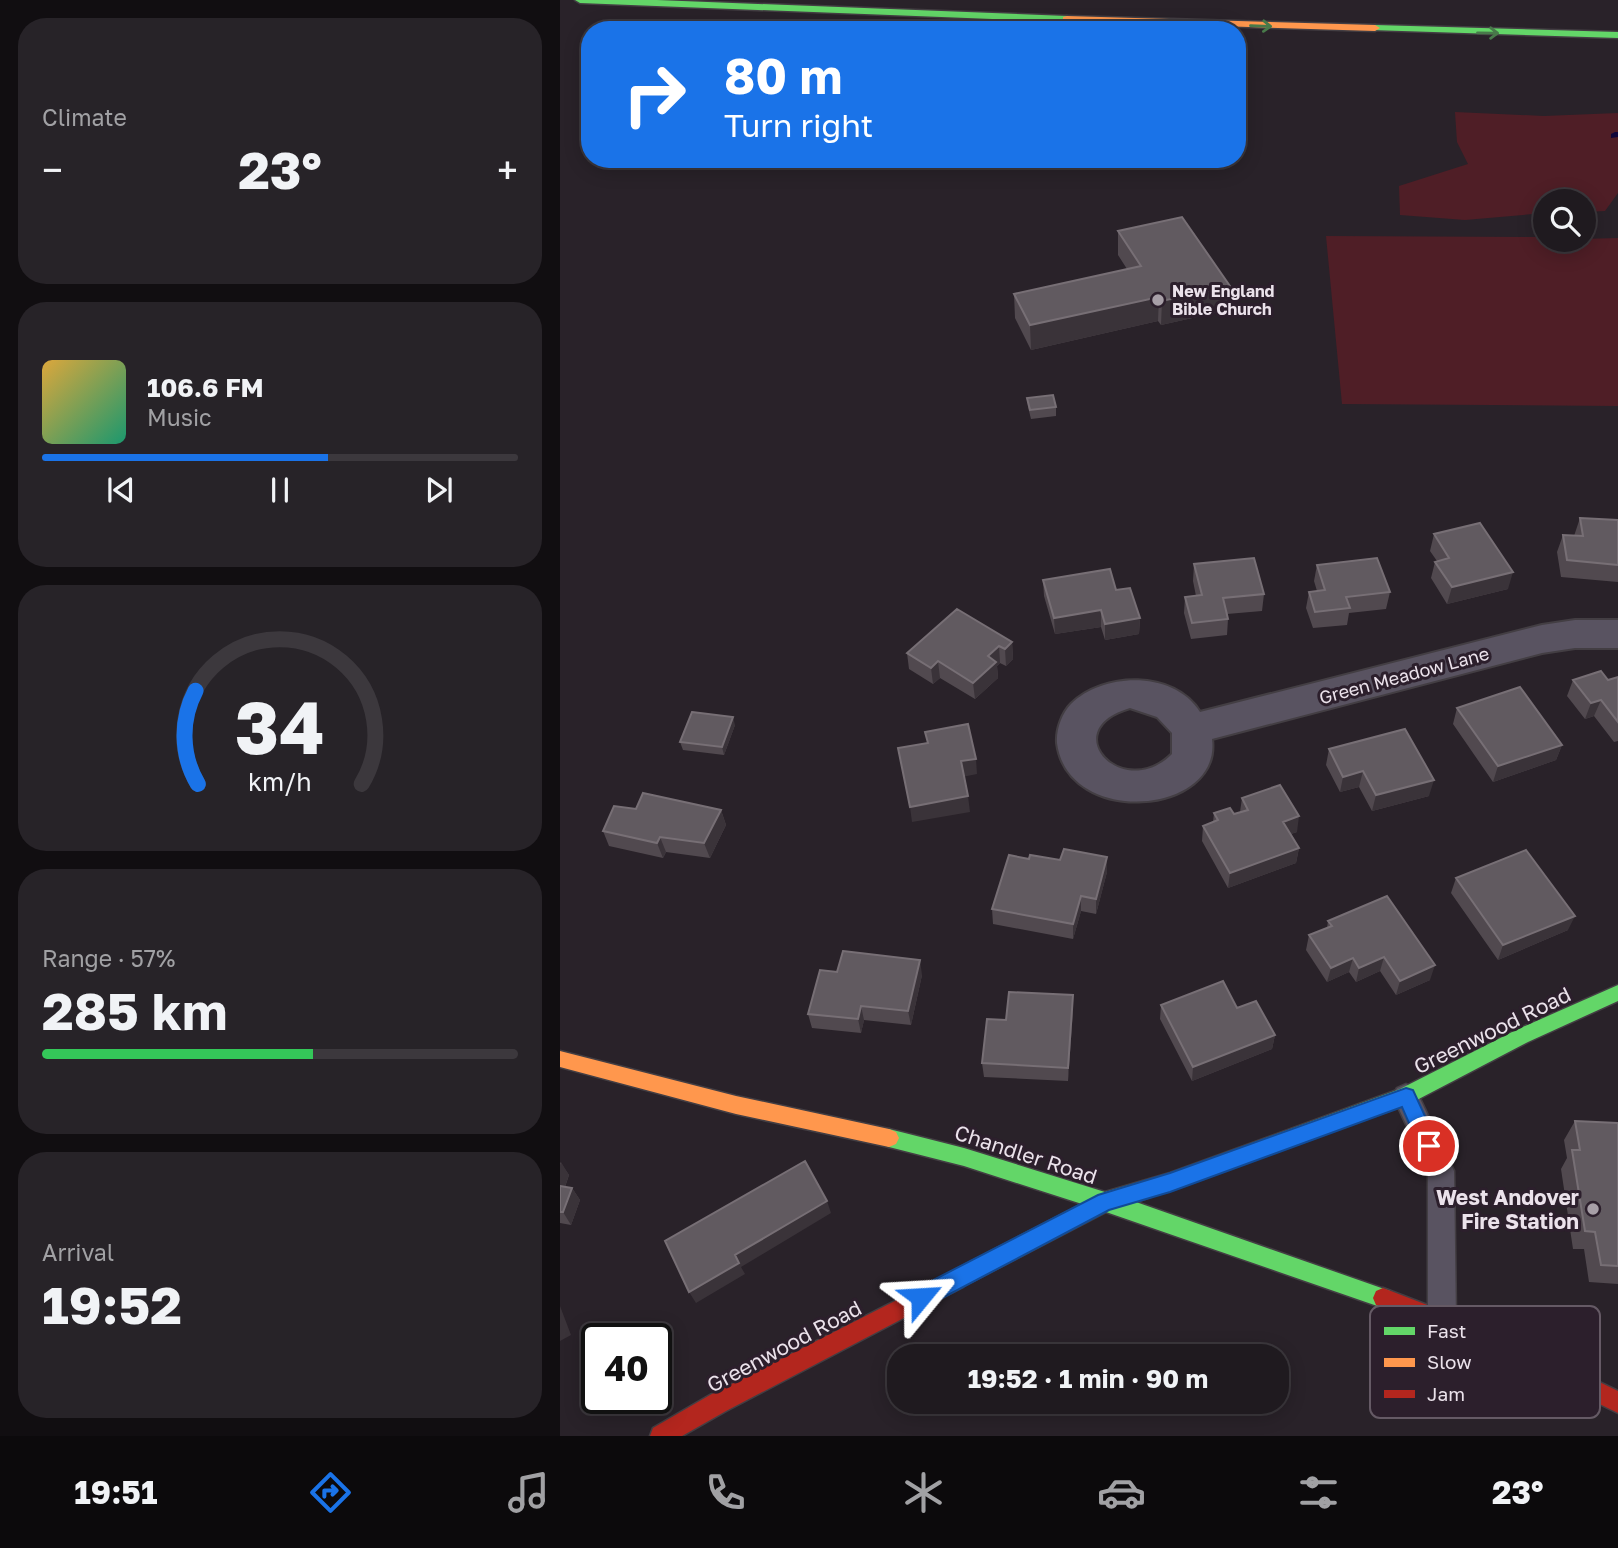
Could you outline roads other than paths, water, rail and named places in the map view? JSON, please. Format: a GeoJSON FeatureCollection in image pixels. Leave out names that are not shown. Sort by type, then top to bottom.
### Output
{"type":"FeatureCollection","features":[{"type":"Feature","properties":{"kind":"main road"},"geometry":{"type":"LineString","coordinates":[[580,0],[1097,21]]}},
{"type":"Feature","properties":{"kind":"main road"},"geometry":{"type":"LineString","coordinates":[[1246,25],[1618,36]]}},
{"type":"Feature","properties":{"kind":"main road","name":"Greenwood Road"},"geometry":{"type":"LineString","coordinates":[[661,1436],[718,1403],[1105,1202],[1170,1182],[1406,1096],[1522,1036],[1618,993]]}},
{"type":"Feature","properties":{"kind":"main road","name":"Chandler Road"},"geometry":{"type":"LineString","coordinates":[[560,1059],[736,1105],[943,1149],[1290,1263],[1402,1306]]}},
{"type":"Feature","properties":{"kind":"main road","name":"Chandler Road"},"geometry":{"type":"LineString","coordinates":[[1600,1393],[1618,1402]]}},
{"type":"Feature","properties":{"kind":"street","name":"Green Meadow Lane"},"geometry":{"type":"LineString","coordinates":[[1192,729],[1542,639],[1575,634],[1618,634]]}},
{"type":"Feature","properties":{"kind":"lane"},"geometry":{"type":"LineString","coordinates":[[1406,1096],[1441,1171],[1441,1306]]}},
{"type":"Feature","properties":{"kind":"waterway"},"geometry":{"type":"LineString","coordinates":[[1614,136],[1618,134]]}},
{"type":"Feature","properties":{"kind":"place","name":"New England Bible Church"},"geometry":{"type":"Point","coordinates":[1158,300]}},
{"type":"Feature","properties":{"kind":"place","name":"West Andover Fire Station"},"geometry":{"type":"Point","coordinates":[1593,1209]}}]}
